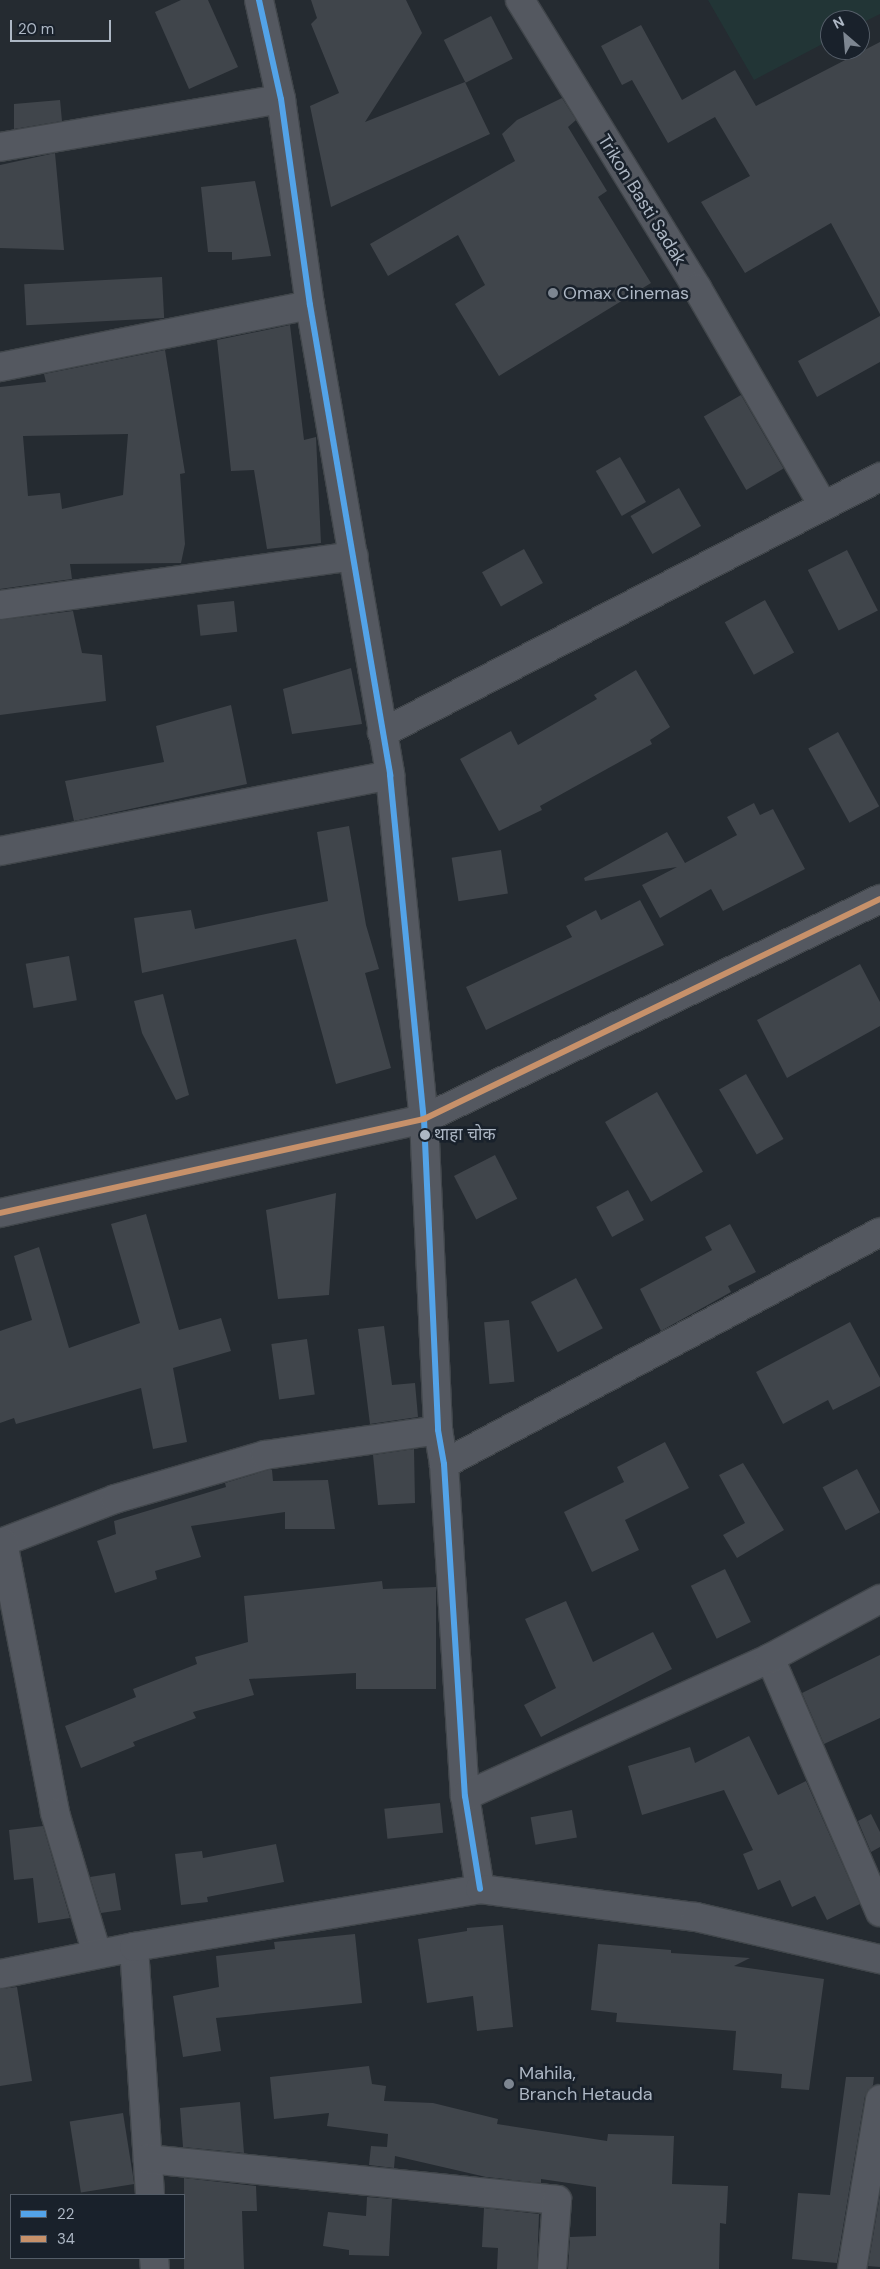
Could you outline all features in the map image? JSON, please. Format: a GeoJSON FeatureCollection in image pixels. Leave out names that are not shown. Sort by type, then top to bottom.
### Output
{"type":"FeatureCollection","features":[{"type":"Feature","properties":{"kind":"street"},"geometry":{"type":"LineString","coordinates":[[259,0],[281,99],[310,305],[390,775],[424,1119],[438,1430],[444,1464],[465,1796],[480,1889]]}},
{"type":"Feature","properties":{"kind":"street","name":"Trikon Basti Sadak"},"geometry":{"type":"LineString","coordinates":[[520,0],[697,288],[823,505]]}},
{"type":"Feature","properties":{"kind":"street"},"geometry":{"type":"LineString","coordinates":[[0,147],[281,99]]}},
{"type":"Feature","properties":{"kind":"street"},"geometry":{"type":"LineString","coordinates":[[0,367],[310,305]]}},
{"type":"Feature","properties":{"kind":"street"},"geometry":{"type":"LineString","coordinates":[[382,733],[880,477]]}},
{"type":"Feature","properties":{"kind":"street"},"geometry":{"type":"LineString","coordinates":[[0,605],[354,556]]}},
{"type":"Feature","properties":{"kind":"street"},"geometry":{"type":"LineString","coordinates":[[0,851],[390,775]]}},
{"type":"Feature","properties":{"kind":"street"},"geometry":{"type":"LineString","coordinates":[[0,1213],[424,1119],[877,908]]}},
{"type":"Feature","properties":{"kind":"street"},"geometry":{"type":"LineString","coordinates":[[444,1464],[880,1232]]}},
{"type":"Feature","properties":{"kind":"street"},"geometry":{"type":"LineString","coordinates":[[97,1954],[56,1813],[2,1542],[115,1499],[265,1455],[438,1430]]}},
{"type":"Feature","properties":{"kind":"street"},"geometry":{"type":"LineString","coordinates":[[465,1796],[770,1658],[880,1599]]}},
{"type":"Feature","properties":{"kind":"street"},"geometry":{"type":"LineString","coordinates":[[770,1658],[880,1912]]}},
{"type":"Feature","properties":{"kind":"street"},"geometry":{"type":"LineString","coordinates":[[0,1974],[134,1947],[480,1889],[696,1917],[880,1959]]}},
{"type":"Feature","properties":{"kind":"street"},"geometry":{"type":"LineString","coordinates":[[134,1947],[150,2194]]}},
{"type":"Feature","properties":{"kind":"street"},"geometry":{"type":"LineString","coordinates":[[852,2269],[880,2099]]}},
{"type":"Feature","properties":{"kind":"street"},"geometry":{"type":"LineString","coordinates":[[148,2160],[557,2200],[552,2269]]}},
{"type":"Feature","properties":{"kind":"shaded area"},"geometry":{"type":"Polygon","coordinates":[[[708,0],[880,0],[880,14],[870,19],[870,10],[820,10],[820,45],[754,80],[708,0]]]}},
{"type":"Feature","properties":{"kind":"building"},"geometry":{"type":"Polygon","coordinates":[[[181,0],[208,0],[238,67],[189,89],[155,12],[181,0]]]}},
{"type":"Feature","properties":{"kind":"building"},"geometry":{"type":"Polygon","coordinates":[[[311,0],[406,0],[422,33],[365,122],[465,82],[490,134],[331,207],[310,106],[339,93],[311,24],[317,18],[311,0]]]}},
{"type":"Feature","properties":{"kind":"building"},"geometry":{"type":"Polygon","coordinates":[[[491,16],[513,59],[466,83],[444,40],[491,16]]]}},
{"type":"Feature","properties":{"kind":"building"},"geometry":{"type":"Polygon","coordinates":[[[641,25],[682,100],[735,70],[756,106],[845,60],[870,60],[870,47],[880,42],[880,314],[831,223],[745,273],[701,202],[750,176],[715,117],[668,143],[632,80],[622,85],[601,46],[641,25]]]}},
{"type":"Feature","properties":{"kind":"building"},"geometry":{"type":"Polygon","coordinates":[[[562,98],[576,120],[568,127],[607,191],[598,197],[651,283],[499,376],[455,304],[485,285],[458,235],[388,276],[370,244],[515,161],[502,134],[517,120],[562,98]]]}},
{"type":"Feature","properties":{"kind":"building"},"geometry":{"type":"Polygon","coordinates":[[[60,100],[62,121],[14,129],[14,104],[60,100]]]}},
{"type":"Feature","properties":{"kind":"building"},"geometry":{"type":"Polygon","coordinates":[[[55,153],[64,250],[0,248],[0,165],[55,153]]]}},
{"type":"Feature","properties":{"kind":"building"},"geometry":{"type":"Polygon","coordinates":[[[255,181],[271,256],[232,260],[232,252],[208,252],[201,187],[255,181]]]}},
{"type":"Feature","properties":{"kind":"building"},"geometry":{"type":"Polygon","coordinates":[[[162,277],[164,318],[26,325],[24,284],[162,277]]]}},
{"type":"Feature","properties":{"kind":"building"},"geometry":{"type":"Polygon","coordinates":[[[880,316],[880,362],[817,397],[798,361],[880,316]]]}},
{"type":"Feature","properties":{"kind":"building"},"geometry":{"type":"Polygon","coordinates":[[[290,325],[304,440],[316,437],[321,543],[267,549],[254,470],[231,471],[217,340],[290,325]]]}},
{"type":"Feature","properties":{"kind":"building"},"geometry":{"type":"Polygon","coordinates":[[[165,350],[185,473],[180,474],[185,544],[181,563],[70,564],[72,579],[0,589],[0,387],[46,382],[44,374],[165,350]],[[128,434],[23,436],[28,496],[60,493],[62,509],[123,495],[128,434]]]}},
{"type":"Feature","properties":{"kind":"building"},"geometry":{"type":"Polygon","coordinates":[[[741,395],[784,469],[746,490],[704,416],[741,395]]]}},
{"type":"Feature","properties":{"kind":"building"},"geometry":{"type":"Polygon","coordinates":[[[620,457],[646,502],[622,516],[596,471],[620,457]]]}},
{"type":"Feature","properties":{"kind":"building"},"geometry":{"type":"Polygon","coordinates":[[[679,488],[701,526],[653,554],[631,516],[679,488]]]}},
{"type":"Feature","properties":{"kind":"building"},"geometry":{"type":"Polygon","coordinates":[[[524,549],[543,583],[501,606],[482,572],[524,549]]]}},
{"type":"Feature","properties":{"kind":"building"},"geometry":{"type":"Polygon","coordinates":[[[847,550],[878,611],[839,631],[808,570],[847,550]]]}},
{"type":"Feature","properties":{"kind":"building"},"geometry":{"type":"Polygon","coordinates":[[[765,600],[794,652],[754,675],[725,622],[765,600]]]}},
{"type":"Feature","properties":{"kind":"building"},"geometry":{"type":"Polygon","coordinates":[[[234,601],[237,632],[200,636],[197,605],[234,601]]]}},
{"type":"Feature","properties":{"kind":"building"},"geometry":{"type":"Polygon","coordinates":[[[73,611],[82,653],[102,655],[106,701],[0,715],[0,620],[73,611]]]}},
{"type":"Feature","properties":{"kind":"building"},"geometry":{"type":"Polygon","coordinates":[[[351,668],[362,724],[292,734],[283,689],[351,668]]]}},
{"type":"Feature","properties":{"kind":"building"},"geometry":{"type":"Polygon","coordinates":[[[636,670],[670,727],[650,740],[652,744],[540,806],[542,810],[499,831],[460,759],[511,731],[518,745],[597,699],[594,695],[636,670]]]}},
{"type":"Feature","properties":{"kind":"building"},"geometry":{"type":"Polygon","coordinates":[[[231,705],[247,784],[74,821],[65,781],[164,762],[156,726],[231,705]]]}},
{"type":"Feature","properties":{"kind":"building"},"geometry":{"type":"Polygon","coordinates":[[[838,732],[879,806],[849,823],[808,748],[838,732]]]}},
{"type":"Feature","properties":{"kind":"building"},"geometry":{"type":"Polygon","coordinates":[[[754,803],[760,815],[773,809],[805,869],[723,911],[711,889],[660,918],[642,885],[677,867],[585,881],[584,878],[667,832],[685,863],[737,835],[727,817],[754,803]]]}},
{"type":"Feature","properties":{"kind":"building"},"geometry":{"type":"Polygon","coordinates":[[[349,826],[366,925],[379,969],[365,973],[391,1068],[336,1084],[296,939],[142,973],[134,918],[191,910],[195,929],[328,901],[317,832],[349,826]]]}},
{"type":"Feature","properties":{"kind":"building"},"geometry":{"type":"Polygon","coordinates":[[[501,850],[508,893],[458,901],[452,858],[501,850]]]}},
{"type":"Feature","properties":{"kind":"building"},"geometry":{"type":"Polygon","coordinates":[[[640,900],[664,945],[486,1030],[466,987],[572,937],[566,926],[596,910],[601,920],[640,900]]]}},
{"type":"Feature","properties":{"kind":"building"},"geometry":{"type":"Polygon","coordinates":[[[69,956],[77,1000],[33,1008],[26,964],[69,956]]]}},
{"type":"Feature","properties":{"kind":"building"},"geometry":{"type":"Polygon","coordinates":[[[860,964],[880,1002],[880,1026],[787,1078],[757,1020],[860,964]]]}},
{"type":"Feature","properties":{"kind":"building"},"geometry":{"type":"Polygon","coordinates":[[[163,994],[189,1095],[176,1100],[142,1033],[134,1001],[163,994]]]}},
{"type":"Feature","properties":{"kind":"building"},"geometry":{"type":"Polygon","coordinates":[[[746,1074],[784,1139],[757,1154],[719,1090],[746,1074]]]}},
{"type":"Feature","properties":{"kind":"building"},"geometry":{"type":"Polygon","coordinates":[[[657,1092],[703,1172],[651,1202],[605,1122],[657,1092]]]}},
{"type":"Feature","properties":{"kind":"building"},"geometry":{"type":"Polygon","coordinates":[[[495,1155],[517,1199],[476,1220],[454,1176],[495,1155]]]}},
{"type":"Feature","properties":{"kind":"building"},"geometry":{"type":"Polygon","coordinates":[[[628,1190],[644,1220],[612,1237],[596,1207],[628,1190]]]}},
{"type":"Feature","properties":{"kind":"building"},"geometry":{"type":"Polygon","coordinates":[[[336,1193],[329,1295],[278,1299],[266,1210],[336,1193]]]}},
{"type":"Feature","properties":{"kind":"building"},"geometry":{"type":"Polygon","coordinates":[[[146,1214],[179,1330],[221,1318],[231,1351],[173,1368],[187,1442],[153,1449],[141,1388],[16,1424],[14,1418],[0,1423],[0,1331],[32,1320],[14,1256],[39,1247],[69,1348],[140,1323],[111,1224],[146,1214]]]}},
{"type":"Feature","properties":{"kind":"building"},"geometry":{"type":"Polygon","coordinates":[[[730,1224],[756,1272],[728,1286],[731,1292],[661,1331],[640,1289],[712,1250],[705,1237],[730,1224]]]}},
{"type":"Feature","properties":{"kind":"building"},"geometry":{"type":"Polygon","coordinates":[[[576,1278],[603,1328],[558,1352],[531,1302],[576,1278]]]}},
{"type":"Feature","properties":{"kind":"building"},"geometry":{"type":"Polygon","coordinates":[[[509,1320],[514,1382],[489,1384],[484,1322],[509,1320]]]}},
{"type":"Feature","properties":{"kind":"building"},"geometry":{"type":"Polygon","coordinates":[[[850,1322],[880,1378],[880,1386],[833,1410],[828,1400],[783,1424],[756,1372],[850,1322]]]}},
{"type":"Feature","properties":{"kind":"building"},"geometry":{"type":"Polygon","coordinates":[[[384,1326],[392,1385],[415,1383],[418,1417],[370,1424],[358,1329],[384,1326]]]}},
{"type":"Feature","properties":{"kind":"building"},"geometry":{"type":"Polygon","coordinates":[[[307,1339],[315,1394],[279,1399],[271,1344],[307,1339]]]}},
{"type":"Feature","properties":{"kind":"building"},"geometry":{"type":"Polygon","coordinates":[[[665,1442],[689,1488],[625,1520],[639,1550],[592,1572],[564,1512],[624,1482],[617,1467],[665,1442]]]}},
{"type":"Feature","properties":{"kind":"building"},"geometry":{"type":"Polygon","coordinates":[[[414,1449],[415,1503],[378,1505],[373,1455],[414,1449]]]}},
{"type":"Feature","properties":{"kind":"building"},"geometry":{"type":"Polygon","coordinates":[[[743,1463],[784,1530],[737,1558],[723,1535],[745,1523],[719,1475],[743,1463]]]}},
{"type":"Feature","properties":{"kind":"building"},"geometry":{"type":"Polygon","coordinates":[[[857,1469],[880,1512],[846,1531],[823,1487],[857,1469]]]}},
{"type":"Feature","properties":{"kind":"building"},"geometry":{"type":"Polygon","coordinates":[[[272,1470],[273,1481],[328,1480],[335,1529],[285,1529],[285,1512],[191,1526],[201,1557],[155,1571],[157,1579],[115,1593],[97,1541],[116,1534],[114,1521],[226,1487],[225,1483],[272,1470]]]}},
{"type":"Feature","properties":{"kind":"building"},"geometry":{"type":"Polygon","coordinates":[[[725,1569],[751,1622],[717,1639],[691,1586],[725,1569]]]}},
{"type":"Feature","properties":{"kind":"building"},"geometry":{"type":"Polygon","coordinates":[[[382,1581],[383,1589],[436,1587],[436,1689],[356,1689],[356,1673],[249,1679],[254,1695],[193,1712],[196,1718],[133,1742],[135,1746],[81,1768],[65,1726],[136,1697],[133,1689],[197,1664],[195,1657],[248,1642],[244,1596],[382,1581]]]}},
{"type":"Feature","properties":{"kind":"building"},"geometry":{"type":"Polygon","coordinates":[[[566,1601],[593,1662],[653,1632],[672,1669],[541,1737],[524,1705],[556,1688],[525,1619],[566,1601]]]}},
{"type":"Feature","properties":{"kind":"building"},"geometry":{"type":"Polygon","coordinates":[[[880,1655],[880,1718],[824,1744],[802,1693],[880,1655]]]}},
{"type":"Feature","properties":{"kind":"building"},"geometry":{"type":"Polygon","coordinates":[[[749,1736],[778,1795],[806,1781],[860,1904],[827,1920],[815,1896],[792,1907],[780,1880],[758,1890],[743,1854],[753,1850],[724,1790],[642,1815],[628,1766],[690,1747],[695,1763],[749,1736]]]}},
{"type":"Feature","properties":{"kind":"building"},"geometry":{"type":"Polygon","coordinates":[[[440,1803],[443,1833],[387,1839],[384,1809],[440,1803]]]}},
{"type":"Feature","properties":{"kind":"building"},"geometry":{"type":"Polygon","coordinates":[[[572,1810],[577,1838],[536,1845],[531,1817],[572,1810]]]}},
{"type":"Feature","properties":{"kind":"building"},"geometry":{"type":"Polygon","coordinates":[[[871,1814],[880,1832],[880,1847],[871,1852],[858,1821],[871,1814]]]}},
{"type":"Feature","properties":{"kind":"building"},"geometry":{"type":"Polygon","coordinates":[[[43,1826],[70,1918],[38,1923],[33,1878],[14,1880],[9,1830],[43,1826]]]}},
{"type":"Feature","properties":{"kind":"building"},"geometry":{"type":"Polygon","coordinates":[[[276,1844],[284,1882],[207,1897],[208,1902],[181,1905],[175,1854],[202,1851],[203,1858],[276,1844]]]}},
{"type":"Feature","properties":{"kind":"building"},"geometry":{"type":"Polygon","coordinates":[[[115,1873],[121,1910],[101,1913],[90,1877],[115,1873]]]}},
{"type":"Feature","properties":{"kind":"building"},"geometry":{"type":"Polygon","coordinates":[[[503,1925],[513,2027],[477,2031],[473,1996],[427,2003],[418,1939],[467,1931],[467,1928],[503,1925]]]}},
{"type":"Feature","properties":{"kind":"building"},"geometry":{"type":"Polygon","coordinates":[[[355,1934],[362,2003],[216,2018],[221,2051],[183,2057],[173,1996],[219,1987],[216,1956],[275,1949],[274,1942],[355,1934]]]}},
{"type":"Feature","properties":{"kind":"building"},"geometry":{"type":"Polygon","coordinates":[[[598,1944],[671,1950],[671,1953],[750,1958],[734,1966],[824,1979],[809,2090],[781,2088],[782,2074],[733,2070],[736,2031],[616,2022],[617,2013],[591,2010],[598,1944]]]}},
{"type":"Feature","properties":{"kind":"building"},"geometry":{"type":"Polygon","coordinates":[[[17,1987],[32,2081],[0,2086],[0,1989],[17,1987]]]}},
{"type":"Feature","properties":{"kind":"building"},"geometry":{"type":"Polygon","coordinates":[[[369,2066],[372,2084],[386,2086],[384,2101],[433,2103],[498,2119],[497,2124],[607,2141],[608,2134],[674,2136],[672,2184],[728,2186],[726,2224],[720,2223],[719,2269],[568,2269],[570,2237],[596,2236],[596,2187],[541,2179],[541,2183],[486,2177],[395,2156],[394,2168],[369,2165],[371,2146],[387,2147],[388,2134],[327,2126],[329,2113],[274,2119],[270,2077],[369,2066]]]}},
{"type":"Feature","properties":{"kind":"building"},"geometry":{"type":"Polygon","coordinates":[[[846,2077],[874,2077],[873,2085],[865,2096],[837,2263],[792,2259],[798,2193],[830,2195],[846,2077]]]}},
{"type":"Feature","properties":{"kind":"building"},"geometry":{"type":"Polygon","coordinates":[[[240,2102],[244,2153],[183,2147],[180,2108],[240,2102]]]}},
{"type":"Feature","properties":{"kind":"building"},"geometry":{"type":"Polygon","coordinates":[[[123,2113],[134,2184],[81,2193],[70,2121],[123,2113]]]}},
{"type":"Feature","properties":{"kind":"building"},"geometry":{"type":"Polygon","coordinates":[[[184,2178],[256,2186],[257,2211],[242,2211],[244,2269],[184,2269],[184,2178]]]}},
{"type":"Feature","properties":{"kind":"building"},"geometry":{"type":"Polygon","coordinates":[[[880,2195],[880,2267],[868,2266],[880,2195]]]}},
{"type":"Feature","properties":{"kind":"building"},"geometry":{"type":"Polygon","coordinates":[[[367,2197],[392,2199],[389,2256],[349,2255],[349,2250],[323,2246],[328,2212],[366,2216],[367,2197]]]}},
{"type":"Feature","properties":{"kind":"building"},"geometry":{"type":"Polygon","coordinates":[[[484,2208],[539,2214],[537,2269],[497,2269],[498,2248],[482,2247],[484,2208]]]}},
{"type":"Feature","properties":{"kind":"transit line","name":"22"},"geometry":{"type":"LineString","coordinates":[[259,0],[281,99],[310,305],[390,775],[424,1119],[438,1430],[444,1464],[465,1796],[480,1889]]}},
{"type":"Feature","properties":{"kind":"transit line","name":"34"},"geometry":{"type":"LineString","coordinates":[[0,1213],[424,1119],[880,899]]}},
{"type":"Feature","properties":{"kind":"place","name":"Omax Cinemas"},"geometry":{"type":"Point","coordinates":[553,293]}},
{"type":"Feature","properties":{"kind":"place","name":"थाहा चोक"},"geometry":{"type":"Point","coordinates":[425,1135]}},
{"type":"Feature","properties":{"kind":"place","name":"Mahila, Branch Hetauda"},"geometry":{"type":"Point","coordinates":[509,2084]}}]}
